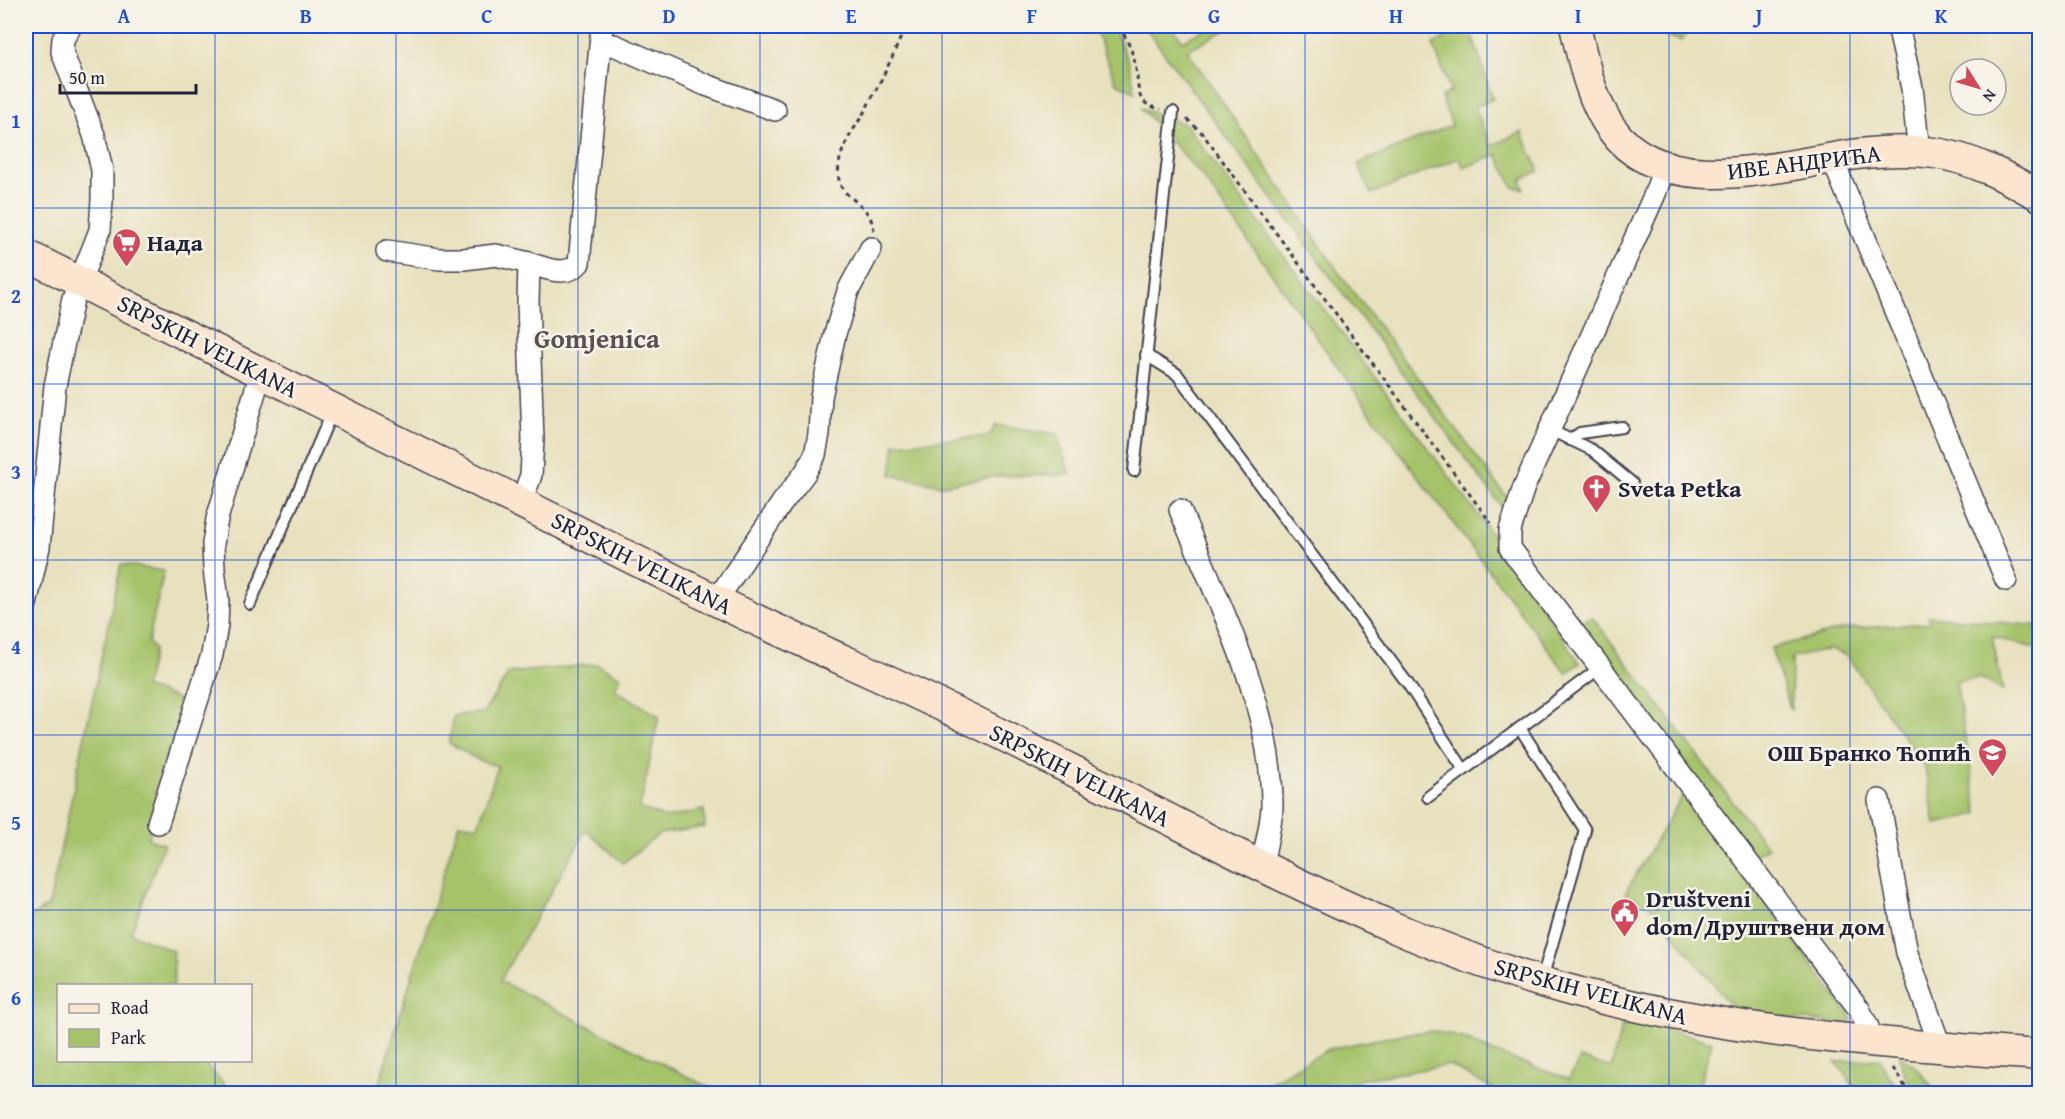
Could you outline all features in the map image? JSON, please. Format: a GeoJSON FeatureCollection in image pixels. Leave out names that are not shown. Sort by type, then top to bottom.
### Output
{"type":"FeatureCollection","features":[{"type":"Feature","properties":{"kind":"main road","name":"ИВЕ АНДРИЋА"},"geometry":{"type":"LineString","coordinates":[[1575,26],[1602,113],[1622,141],[1634,152],[1660,164],[1688,171],[1722,173],[1761,170],[1860,154],[1919,152],[1956,157],[2040,196]]}},
{"type":"Feature","properties":{"kind":"main road","name":"SRPSKIH VELIKANA"},"geometry":{"type":"LineString","coordinates":[[26,255],[716,601],[977,723],[1365,916],[1419,938],[1502,970],[1669,1015],[1793,1033],[2040,1054]]}},
{"type":"Feature","properties":{"kind":"street"},"geometry":{"type":"LineString","coordinates":[[26,604],[39,547],[55,386],[73,299],[100,230],[102,170],[94,135],[62,52],[63,39],[71,26]]}},
{"type":"Feature","properties":{"kind":"street"},"geometry":{"type":"LineString","coordinates":[[1898,26],[1912,88],[1919,152]]}},
{"type":"Feature","properties":{"kind":"street"},"geometry":{"type":"LineString","coordinates":[[601,35],[614,45],[706,85],[775,110]]}},
{"type":"Feature","properties":{"kind":"street"},"geometry":{"type":"LineString","coordinates":[[387,251],[439,259],[496,255],[563,271],[571,270],[579,262],[601,35]]}},
{"type":"Feature","properties":{"kind":"street"},"geometry":{"type":"LineString","coordinates":[[1832,159],[2007,580]]}},
{"type":"Feature","properties":{"kind":"street"},"geometry":{"type":"LineString","coordinates":[[1660,164],[1661,177],[1654,196],[1524,487],[1510,530],[1510,548],[1859,1009],[1868,1027],[1870,1041]]}},
{"type":"Feature","properties":{"kind":"street"},"geometry":{"type":"LineString","coordinates":[[716,601],[782,502],[805,473],[814,455],[819,434],[821,397],[835,334],[848,291],[871,248]]}},
{"type":"Feature","properties":{"kind":"street"},"geometry":{"type":"LineString","coordinates":[[521,502],[531,475],[533,440],[528,303],[529,263]]}},
{"type":"Feature","properties":{"kind":"street"},"geometry":{"type":"LineString","coordinates":[[158,823],[213,655],[217,616],[213,544],[217,519],[261,372]]}},
{"type":"Feature","properties":{"kind":"street"},"geometry":{"type":"LineString","coordinates":[[1180,510],[1244,664],[1267,743],[1272,809],[1262,866]]}},
{"type":"Feature","properties":{"kind":"street"},"geometry":{"type":"LineString","coordinates":[[1879,800],[1907,953],[1940,1046]]}},
{"type":"Feature","properties":{"kind":"lane"},"geometry":{"type":"LineString","coordinates":[[1134,471],[1173,112]]}},
{"type":"Feature","properties":{"kind":"lane"},"geometry":{"type":"LineString","coordinates":[[1146,355],[1177,374],[1408,684],[1464,770]]}},
{"type":"Feature","properties":{"kind":"lane"},"geometry":{"type":"LineString","coordinates":[[250,604],[333,409]]}},
{"type":"Feature","properties":{"kind":"lane"},"geometry":{"type":"LineString","coordinates":[[1570,440],[1580,433],[1622,427]]}},
{"type":"Feature","properties":{"kind":"lane"},"geometry":{"type":"LineString","coordinates":[[1550,430],[1592,450],[1632,483]]}},
{"type":"Feature","properties":{"kind":"lane"},"geometry":{"type":"LineString","coordinates":[[1428,797],[1601,668]]}},
{"type":"Feature","properties":{"kind":"lane"},"geometry":{"type":"LineString","coordinates":[[1520,728],[1585,830],[1541,982]]}},
{"type":"Feature","properties":{"kind":"path"},"geometry":{"type":"LineString","coordinates":[[871,248],[874,236],[873,224],[868,212],[839,184],[838,166],[842,149],[865,110],[905,26]]}},
{"type":"Feature","properties":{"kind":"path"},"geometry":{"type":"LineString","coordinates":[[1119,26],[1130,44],[1142,100],[1154,108],[1173,112],[1190,120],[1202,133],[1510,548]]}},
{"type":"Feature","properties":{"kind":"path"},"geometry":{"type":"LineString","coordinates":[[1900,1081],[1910,1094]]}},
{"type":"Feature","properties":{"kind":"green space"},"geometry":{"type":"Polygon","coordinates":[[[1094,26],[1113,26],[1129,62],[1135,92],[1116,83],[1094,26]]]}},
{"type":"Feature","properties":{"kind":"green space"},"geometry":{"type":"Polygon","coordinates":[[[1144,26],[1171,26],[1183,41],[1211,26],[1234,26],[1187,50],[1337,270],[1512,504],[1507,514],[1144,26]]]}},
{"type":"Feature","properties":{"kind":"green space"},"geometry":{"type":"Polygon","coordinates":[[[1440,26],[1459,26],[1460,30],[1471,31],[1493,99],[1475,107],[1491,146],[1522,132],[1539,171],[1521,180],[1524,189],[1513,187],[1497,154],[1464,168],[1459,158],[1371,194],[1358,164],[1452,125],[1441,97],[1451,91],[1433,44],[1445,38],[1440,26]]]}},
{"type":"Feature","properties":{"kind":"green space"},"geometry":{"type":"Polygon","coordinates":[[[1653,26],[1689,26],[1682,41],[1654,32],[1653,26]]]}},
{"type":"Feature","properties":{"kind":"green space"},"geometry":{"type":"Polygon","coordinates":[[[1141,108],[1185,124],[1478,515],[1580,663],[1566,673],[1371,414],[1202,176],[1141,108]]]}},
{"type":"Feature","properties":{"kind":"green space"},"geometry":{"type":"Polygon","coordinates":[[[996,425],[1057,434],[1070,475],[1000,476],[942,485],[891,475],[895,444],[989,436],[996,425]]]}},
{"type":"Feature","properties":{"kind":"green space"},"geometry":{"type":"Polygon","coordinates":[[[121,564],[164,571],[148,643],[154,649],[145,687],[192,704],[148,839],[164,844],[131,933],[173,951],[174,984],[57,984],[57,1062],[203,1062],[233,1093],[26,1094],[26,920],[49,905],[121,564]]]}},
{"type":"Feature","properties":{"kind":"green space"},"geometry":{"type":"Polygon","coordinates":[[[1928,616],[2040,626],[2039,649],[1992,637],[2003,691],[1981,678],[1956,682],[1978,814],[1935,824],[1925,767],[1847,656],[1831,649],[1792,658],[1791,711],[1771,648],[1844,629],[1930,623],[1928,616]]]}},
{"type":"Feature","properties":{"kind":"green space"},"geometry":{"type":"Polygon","coordinates":[[[1592,617],[1768,848],[1753,856],[1579,623],[1592,617]]]}},
{"type":"Feature","properties":{"kind":"green space"},"geometry":{"type":"Polygon","coordinates":[[[597,664],[621,677],[614,689],[659,716],[640,808],[666,818],[704,810],[705,827],[659,834],[623,863],[586,830],[500,981],[720,1093],[376,1093],[459,823],[478,826],[498,766],[480,761],[449,743],[454,716],[484,712],[509,673],[597,664]]]}},
{"type":"Feature","properties":{"kind":"green space"},"geometry":{"type":"Polygon","coordinates":[[[1683,795],[1852,1018],[1849,1024],[1738,1014],[1651,906],[1625,893],[1683,795]]]}},
{"type":"Feature","properties":{"kind":"green space"},"geometry":{"type":"Polygon","coordinates":[[[1624,1017],[1712,1042],[1697,1093],[1500,1093],[1449,1065],[1358,1080],[1342,1093],[1249,1094],[1329,1049],[1404,1034],[1432,1031],[1463,1038],[1501,1055],[1569,1079],[1580,1058],[1611,1068],[1624,1017]]]}},
{"type":"Feature","properties":{"kind":"green space"},"geometry":{"type":"Polygon","coordinates":[[[1900,1055],[1917,1068],[1937,1093],[1918,1093],[1903,1071],[1900,1055]]]}},
{"type":"Feature","properties":{"kind":"green space"},"geometry":{"type":"Polygon","coordinates":[[[1880,1059],[1887,1074],[1902,1093],[1859,1093],[1836,1062],[1880,1059]]]}},
{"type":"Feature","properties":{"kind":"place","name":"Нада"},"geometry":{"type":"Point","coordinates":[126,268]}},
{"type":"Feature","properties":{"kind":"place","name":"Sveta Petka"},"geometry":{"type":"Point","coordinates":[1597,514]}},
{"type":"Feature","properties":{"kind":"place","name":"ОШ Бранко Ћопић"},"geometry":{"type":"Point","coordinates":[1992,778]}},
{"type":"Feature","properties":{"kind":"place","name":"Društveni dom/Друштвени дом"},"geometry":{"type":"Point","coordinates":[1625,938]}},
{"type":"Feature","properties":{"kind":"district","name":"Gomjenica"},"geometry":{"type":"Point","coordinates":[597,338]}}]}
